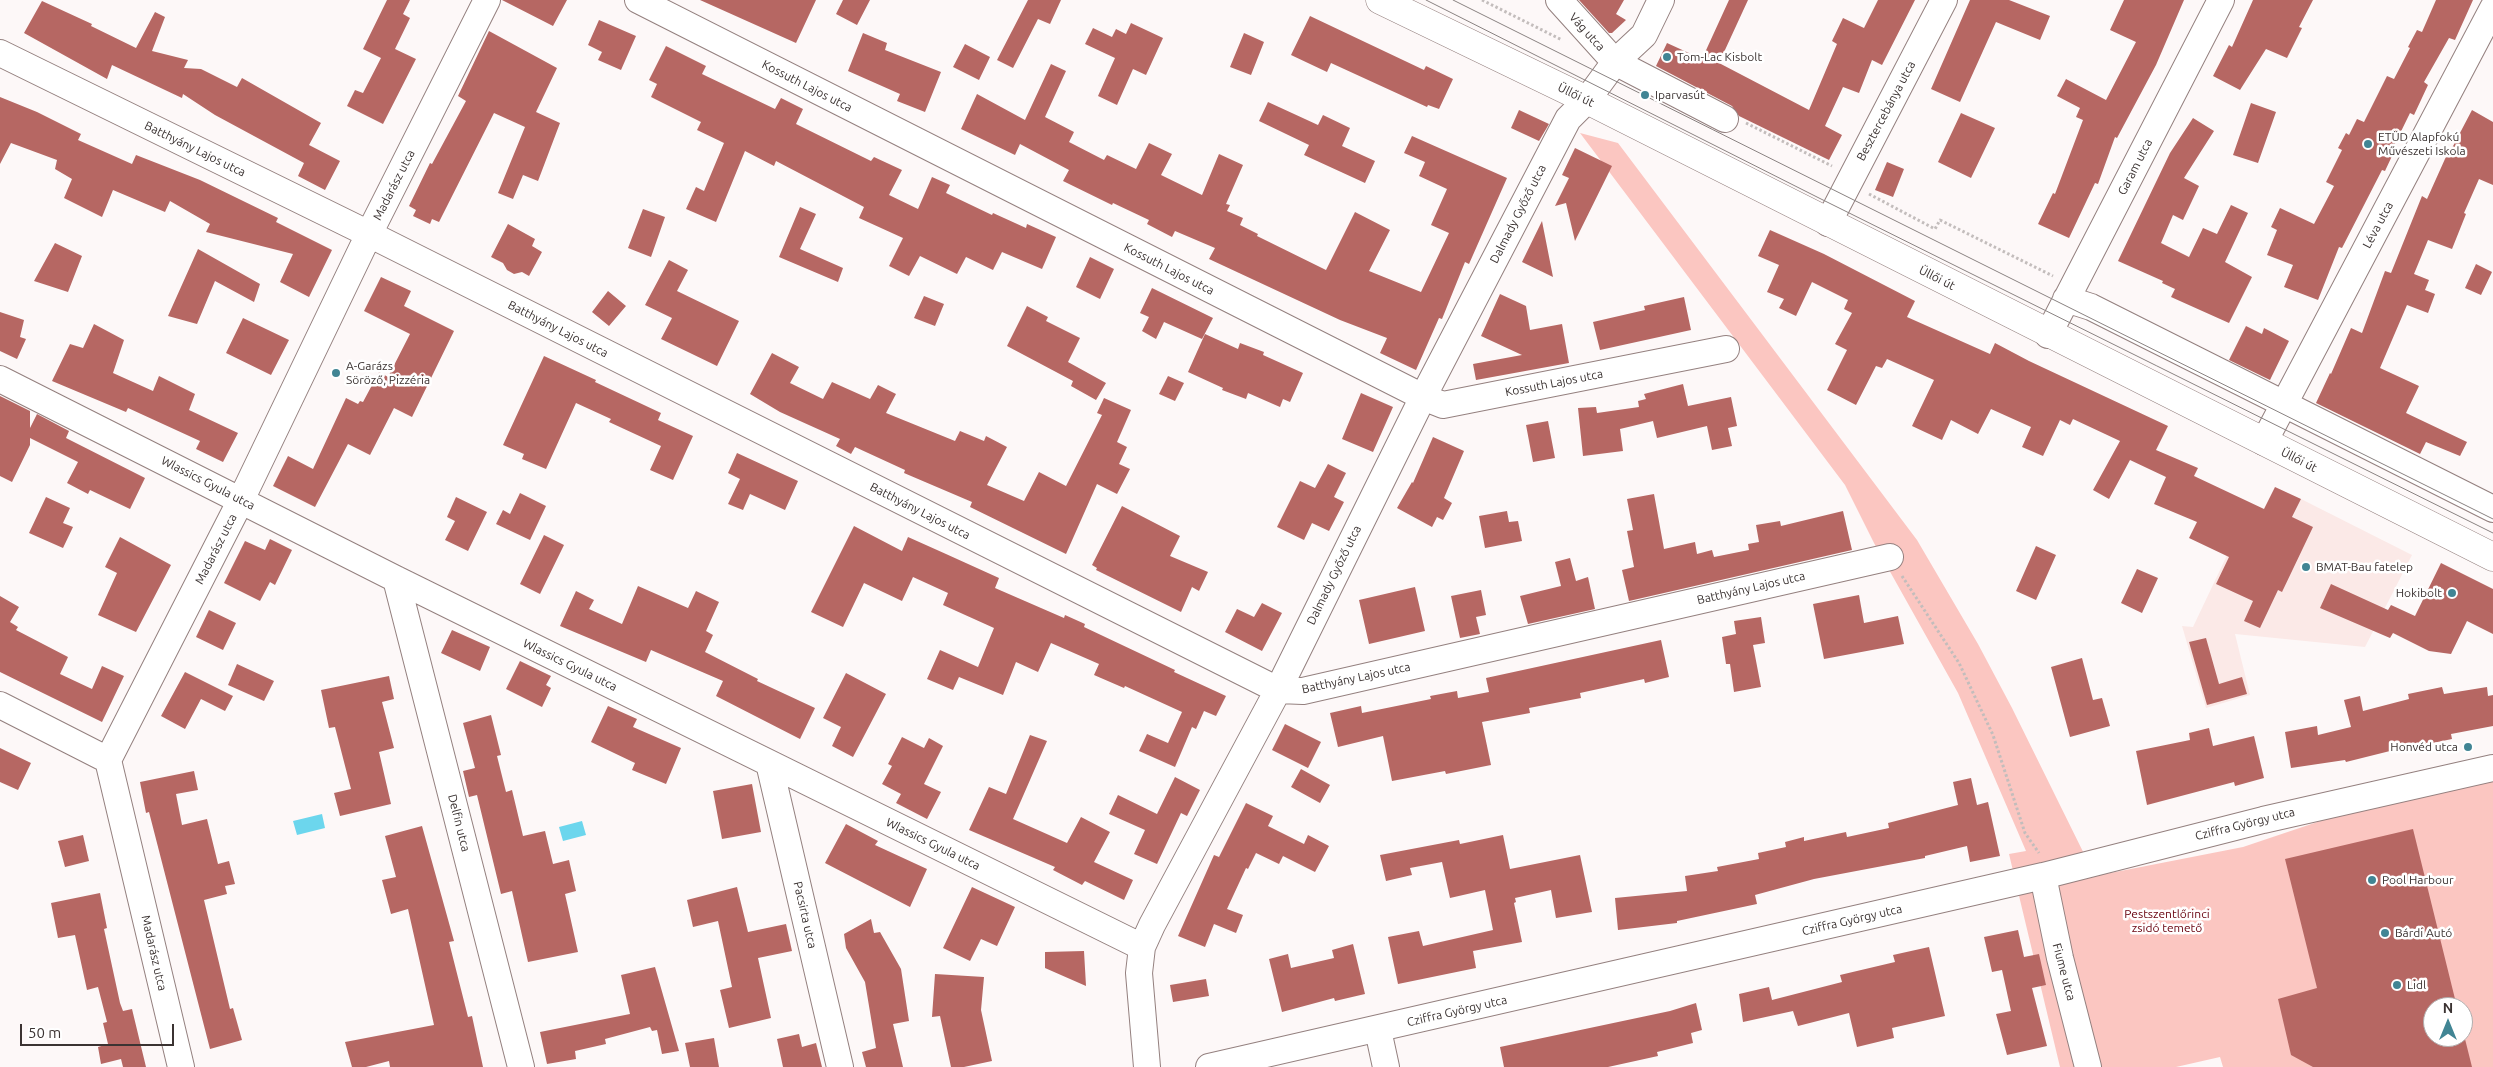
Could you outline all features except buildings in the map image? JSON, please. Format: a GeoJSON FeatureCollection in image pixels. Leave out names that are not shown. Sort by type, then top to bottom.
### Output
{"type":"FeatureCollection","features":[{"type":"Feature","properties":{"kind":"main road","name":"Üllői út"},"geometry":{"type":"LineString","coordinates":[[1380,0],[1587,100],[2048,335],[2493,558]]}},
{"type":"Feature","properties":{"kind":"street","name":"Madarász utca"},"geometry":{"type":"LineString","coordinates":[[181,1067],[108,760],[241,500],[368,234],[487,0]]}},
{"type":"Feature","properties":{"kind":"street","name":"Kossuth Lajos utca"},"geometry":{"type":"LineString","coordinates":[[638,0],[1423,397],[1443,404],[1726,349]]}},
{"type":"Feature","properties":{"kind":"street","name":"Vág utca"},"geometry":{"type":"LineString","coordinates":[[1559,0],[1615,62]]}},
{"type":"Feature","properties":{"kind":"street","name":"Dalmady Győző utca"},"geometry":{"type":"LineString","coordinates":[[1146,1067],[1139,973],[1142,947],[1278,690],[1423,397],[1568,118],[1587,100],[1615,62],[1644,34],[1661,0]]}},
{"type":"Feature","properties":{"kind":"street","name":"Besztercebánya utca"},"geometry":{"type":"LineString","coordinates":[[1828,223],[1944,0]]}},
{"type":"Feature","properties":{"kind":"street","name":"Garam utca"},"geometry":{"type":"LineString","coordinates":[[2048,335],[2221,0]]}},
{"type":"Feature","properties":{"kind":"street","name":"Léva utca"},"geometry":{"type":"LineString","coordinates":[[2264,442],[2493,8]]}},
{"type":"Feature","properties":{"kind":"street","name":"Batthyány Lajos utca"},"geometry":{"type":"LineString","coordinates":[[0,52],[368,234],[1278,690],[1303,690],[1890,557]]}},
{"type":"Feature","properties":{"kind":"street"},"geometry":{"type":"LineString","coordinates":[[1615,62],[1724,119]]}},
{"type":"Feature","properties":{"kind":"street"},"geometry":{"type":"LineString","coordinates":[[2070,293],[2091,307],[2493,509]]}},
{"type":"Feature","properties":{"kind":"street","name":"Wlassics Gyula utca"},"geometry":{"type":"LineString","coordinates":[[0,378],[396,579],[1142,947]]}},
{"type":"Feature","properties":{"kind":"street","name":"Delfin utca"},"geometry":{"type":"LineString","coordinates":[[396,579],[521,1067]]}},
{"type":"Feature","properties":{"kind":"street"},"geometry":{"type":"LineString","coordinates":[[0,705],[108,760]]}},
{"type":"Feature","properties":{"kind":"street","name":"Pacsirta utca"},"geometry":{"type":"LineString","coordinates":[[769,763],[840,1067]]}},
{"type":"Feature","properties":{"kind":"street","name":"Cziffra György utca"},"geometry":{"type":"LineString","coordinates":[[1209,1067],[1378,1030],[2049,875],[2263,820],[2493,768]]}},
{"type":"Feature","properties":{"kind":"street","name":"Fiume utca"},"geometry":{"type":"LineString","coordinates":[[2049,875],[2060,958],[2088,1067]]}},
{"type":"Feature","properties":{"kind":"street"},"geometry":{"type":"LineString","coordinates":[[1378,1030],[1386,1067]]}},
{"type":"Feature","properties":{"kind":"path"},"geometry":{"type":"LineString","coordinates":[[1482,0],[1566,42]]}},
{"type":"Feature","properties":{"kind":"path"},"geometry":{"type":"LineString","coordinates":[[1724,119],[1727,114],[1799,149],[1834,167],[1850,181],[1936,229],[1940,220],[2070,293]]}},
{"type":"Feature","properties":{"kind":"path"},"geometry":{"type":"LineString","coordinates":[[1890,557],[1959,663],[1993,735],[2025,833],[2049,875]]}},
{"type":"Feature","properties":{"kind":"shaded area"},"geometry":{"type":"Polygon","coordinates":[[[2301,499],[2412,555],[2365,647],[2235,634],[2250,695],[2206,708],[2182,626],[2193,627],[2248,511],[2287,529],[2301,499]]]}},
{"type":"Feature","properties":{"kind":"green space","name":"Pestszentlőrinci zsidó temető"},"geometry":{"type":"Polygon","coordinates":[[[1580,133],[1618,143],[1917,540],[1978,644],[2012,708],[2095,876],[2243,847],[2493,763],[2493,1067],[2223,1067],[2220,1057],[2176,1067],[2060,1067],[2009,854],[2026,851],[1958,693],[1874,543],[1845,485],[1580,133]]]}},
{"type":"Feature","properties":{"kind":"water"},"geometry":{"type":"Polygon","coordinates":[[[322,814],[325,828],[297,835],[293,821],[322,814]]]}},
{"type":"Feature","properties":{"kind":"water"},"geometry":{"type":"Polygon","coordinates":[[[582,821],[586,835],[563,841],[559,827],[582,821]]]}},
{"type":"Feature","properties":{"kind":"tram line"},"geometry":{"type":"LineString","coordinates":[[1426,0],[1819,198],[2493,533]]}},
{"type":"Feature","properties":{"kind":"tram line"},"geometry":{"type":"LineString","coordinates":[[1453,0],[2493,519]]}},
{"type":"Feature","properties":{"kind":"place","name":"Tom-Lac Kisbolt"},"geometry":{"type":"Point","coordinates":[1667,57]}},
{"type":"Feature","properties":{"kind":"place","name":"Iparvasút"},"geometry":{"type":"Point","coordinates":[1645,95]}},
{"type":"Feature","properties":{"kind":"place","name":"ETÜD Alapfokú Művészeti Iskola"},"geometry":{"type":"Point","coordinates":[2368,144]}},
{"type":"Feature","properties":{"kind":"place","name":"A-Garázs Söröző, Pizzéria"},"geometry":{"type":"Point","coordinates":[336,373]}},
{"type":"Feature","properties":{"kind":"place","name":"BMAT-Bau fatelep"},"geometry":{"type":"Point","coordinates":[2306,567]}},
{"type":"Feature","properties":{"kind":"place","name":"Hokibolt"},"geometry":{"type":"Point","coordinates":[2452,593]}},
{"type":"Feature","properties":{"kind":"place","name":"Honvéd utca"},"geometry":{"type":"Point","coordinates":[2468,747]}},
{"type":"Feature","properties":{"kind":"place","name":"Pool Harbour"},"geometry":{"type":"Point","coordinates":[2372,880]}},
{"type":"Feature","properties":{"kind":"place","name":"Bárdi Autó"},"geometry":{"type":"Point","coordinates":[2385,933]}},
{"type":"Feature","properties":{"kind":"place","name":"Lidl"},"geometry":{"type":"Point","coordinates":[2397,985]}}]}
